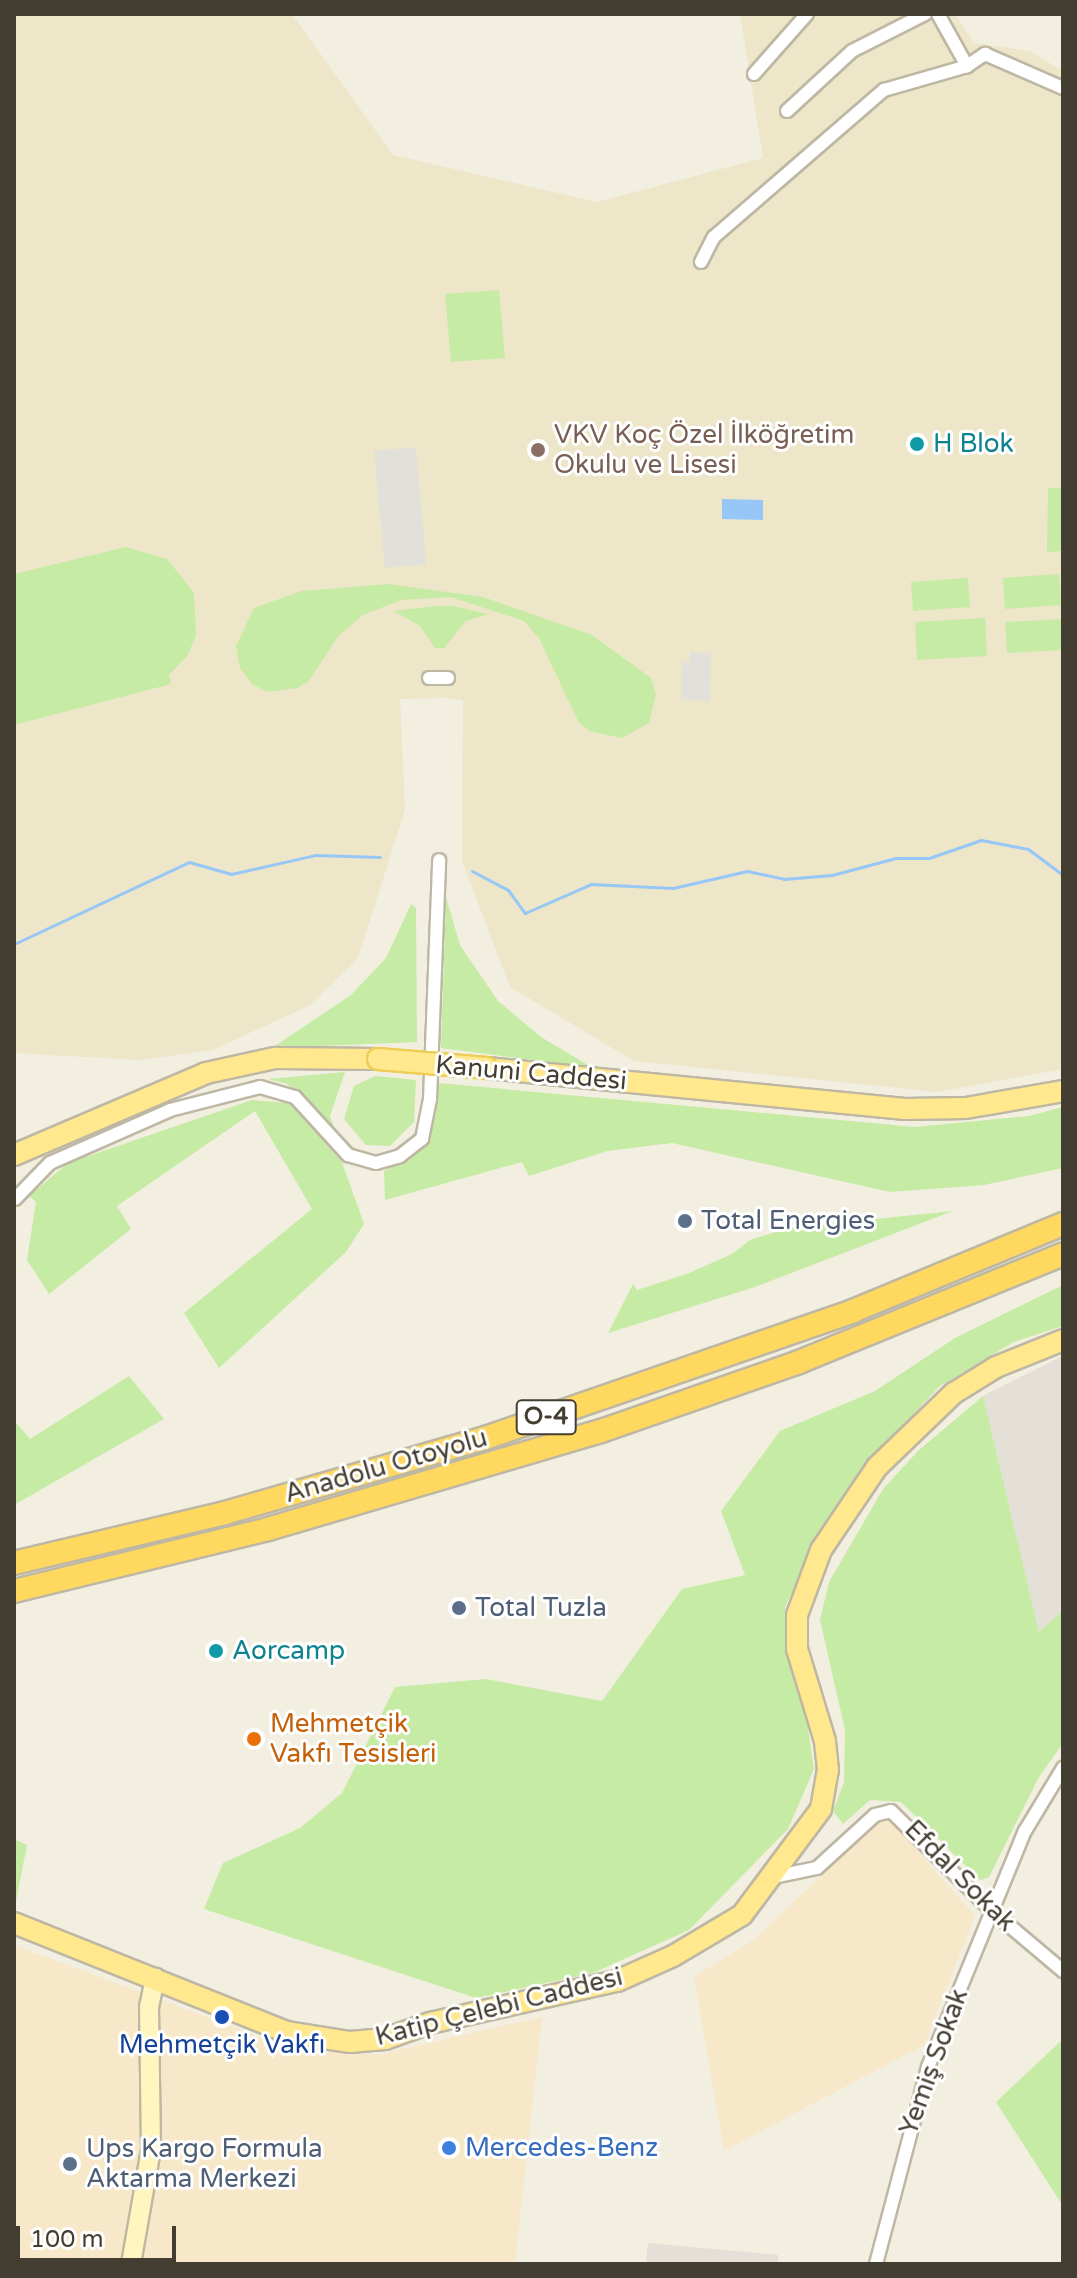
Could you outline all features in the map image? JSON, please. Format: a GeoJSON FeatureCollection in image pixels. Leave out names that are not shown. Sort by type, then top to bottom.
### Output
{"type":"FeatureCollection","features":[{"type":"Feature","properties":{"kind":"highway","name":"Anadolu Otoyolu"},"geometry":{"type":"LineString","coordinates":[[14,1563],[225,1513],[485,1438],[839,1316],[1063,1224]]}},
{"type":"Feature","properties":{"kind":"highway","name":"Anadolu Otoyolu"},"geometry":{"type":"LineString","coordinates":[[14,1591],[268,1529],[601,1431],[799,1362],[1063,1254]]}},
{"type":"Feature","properties":{"kind":"main road","name":"Kanuni Caddesi"},"geometry":{"type":"LineString","coordinates":[[14,1155],[206,1073],[275,1058],[378,1059],[905,1109],[966,1108],[1063,1091]]}},
{"type":"Feature","properties":{"kind":"main road","name":"Katip Çelebi Caddesi"},"geometry":{"type":"LineString","coordinates":[[14,1923],[299,2036],[350,2042],[385,2039],[430,2023],[617,1981],[673,1956],[742,1915],[815,1821],[824,1797],[825,1741],[797,1649],[797,1615],[821,1550],[877,1467],[925,1418],[996,1367],[1063,1340]]}},
{"type":"Feature","properties":{"kind":"street"},"geometry":{"type":"LineString","coordinates":[[754,74],[807,14]]}},
{"type":"Feature","properties":{"kind":"street"},"geometry":{"type":"LineString","coordinates":[[787,111],[852,51],[925,14]]}},
{"type":"Feature","properties":{"kind":"street"},"geometry":{"type":"LineString","coordinates":[[938,14],[967,66]]}},
{"type":"Feature","properties":{"kind":"street"},"geometry":{"type":"LineString","coordinates":[[701,262],[714,237],[871,98],[967,66],[988,54],[1063,88]]}},
{"type":"Feature","properties":{"kind":"street"},"geometry":{"type":"LineString","coordinates":[[429,678],[448,678]]}},
{"type":"Feature","properties":{"kind":"street"},"geometry":{"type":"LineString","coordinates":[[15,1199],[50,1163],[170,1110],[260,1087],[295,1097],[348,1155],[376,1163],[400,1156],[422,1139],[430,1099],[439,860]]}},
{"type":"Feature","properties":{"kind":"street","name":"Yemiş Sokak"},"geometry":{"type":"LineString","coordinates":[[876,2264],[886,2215],[928,2067],[1025,1831],[1063,1768]]}},
{"type":"Feature","properties":{"kind":"street","name":"Efdal Sokak"},"geometry":{"type":"LineString","coordinates":[[773,1877],[817,1868],[875,1815],[891,1811],[992,1911],[1063,1971]]}},
{"type":"Feature","properties":{"kind":"street"},"geometry":{"type":"LineString","coordinates":[[131,2264],[151,2149],[149,2007],[155,1978]]}},
{"type":"Feature","properties":{"kind":"shaded area","name":"VKV Koç Özel İlköğretim Okulu ve Lisesi"},"geometry":{"type":"Polygon","coordinates":[[[14,14],[292,14],[393,155],[597,202],[763,158],[740,14],[955,14],[974,43],[1030,51],[1063,71],[1063,1069],[937,1092],[634,1061],[510,987],[462,861],[463,700],[447,698],[400,699],[405,810],[358,958],[310,1005],[213,1050],[140,1060],[14,1053],[14,14]]]}},
{"type":"Feature","properties":{"kind":"shaded area"},"geometry":{"type":"Polygon","coordinates":[[[416,447],[426,564],[385,568],[374,451],[416,447]]]}},
{"type":"Feature","properties":{"kind":"shaded area"},"geometry":{"type":"Polygon","coordinates":[[[690,652],[711,653],[710,701],[681,700],[682,661],[690,661],[690,652]]]}},
{"type":"Feature","properties":{"kind":"shaded area"},"geometry":{"type":"Polygon","coordinates":[[[1063,1356],[1063,1610],[1039,1632],[983,1396],[1063,1356]]]}},
{"type":"Feature","properties":{"kind":"shaded area"},"geometry":{"type":"Polygon","coordinates":[[[878,1821],[893,1823],[975,1916],[924,2045],[724,2151],[694,1977],[756,1938],[878,1821]]]}},
{"type":"Feature","properties":{"kind":"shaded area"},"geometry":{"type":"Polygon","coordinates":[[[14,1945],[285,2046],[377,2055],[542,2017],[515,2264],[14,2264],[14,1945]]]}},
{"type":"Feature","properties":{"kind":"shaded area"},"geometry":{"type":"Polygon","coordinates":[[[648,2243],[778,2255],[778,2264],[646,2264],[648,2243]]]}},
{"type":"Feature","properties":{"kind":"green space"},"geometry":{"type":"Polygon","coordinates":[[[499,290],[505,358],[451,362],[445,294],[499,290]]]}},
{"type":"Feature","properties":{"kind":"green space"},"geometry":{"type":"Polygon","coordinates":[[[1048,488],[1063,488],[1063,551],[1047,552],[1048,488]]]}},
{"type":"Feature","properties":{"kind":"green space"},"geometry":{"type":"Polygon","coordinates":[[[126,547],[167,559],[194,593],[196,636],[187,656],[169,675],[171,684],[14,725],[14,574],[126,547]]]}},
{"type":"Feature","properties":{"kind":"green space"},"geometry":{"type":"Polygon","coordinates":[[[1059,574],[1061,605],[1005,609],[1003,578],[1059,574]]]}},
{"type":"Feature","properties":{"kind":"green space"},"geometry":{"type":"Polygon","coordinates":[[[968,578],[970,607],[913,611],[911,582],[968,578]]]}},
{"type":"Feature","properties":{"kind":"green space"},"geometry":{"type":"Polygon","coordinates":[[[388,584],[483,597],[592,635],[651,678],[656,695],[649,723],[622,738],[589,731],[578,721],[539,638],[524,621],[451,597],[401,600],[363,615],[338,636],[309,681],[297,688],[267,692],[252,684],[240,668],[236,646],[254,608],[302,591],[388,584]]]}},
{"type":"Feature","properties":{"kind":"green space"},"geometry":{"type":"Polygon","coordinates":[[[454,606],[488,614],[466,621],[444,648],[435,648],[420,626],[393,611],[454,606]]]}},
{"type":"Feature","properties":{"kind":"green space"},"geometry":{"type":"Polygon","coordinates":[[[985,618],[987,656],[917,660],[915,622],[985,618]]]}},
{"type":"Feature","properties":{"kind":"green space"},"geometry":{"type":"Polygon","coordinates":[[[1062,619],[1063,650],[1007,653],[1005,622],[1062,619]]]}},
{"type":"Feature","properties":{"kind":"green space"},"geometry":{"type":"Polygon","coordinates":[[[446,897],[460,945],[498,1001],[541,1037],[593,1068],[441,1048],[446,897]]]}},
{"type":"Feature","properties":{"kind":"green space"},"geometry":{"type":"Polygon","coordinates":[[[411,904],[416,908],[417,1042],[272,1048],[351,995],[386,958],[411,904]]]}},
{"type":"Feature","properties":{"kind":"green space"},"geometry":{"type":"Polygon","coordinates":[[[345,1072],[330,1116],[337,1136],[287,1084],[268,1079],[345,1072]]]}},
{"type":"Feature","properties":{"kind":"green space"},"geometry":{"type":"Polygon","coordinates":[[[375,1076],[416,1080],[414,1122],[390,1146],[366,1145],[344,1119],[354,1086],[375,1076]]]}},
{"type":"Feature","properties":{"kind":"green space"},"geometry":{"type":"Polygon","coordinates":[[[439,1083],[915,1127],[1029,1116],[1063,1107],[1063,1168],[984,1185],[890,1192],[672,1143],[607,1151],[529,1176],[522,1162],[385,1200],[384,1171],[428,1142],[439,1083]]]}},
{"type":"Feature","properties":{"kind":"green space"},"geometry":{"type":"Polygon","coordinates":[[[252,1100],[289,1103],[342,1162],[364,1224],[346,1252],[219,1368],[184,1313],[312,1209],[255,1111],[117,1206],[131,1229],[49,1294],[27,1260],[36,1202],[29,1196],[68,1163],[252,1100]]]}},
{"type":"Feature","properties":{"kind":"green space"},"geometry":{"type":"Polygon","coordinates":[[[953,1211],[755,1287],[608,1333],[633,1284],[637,1290],[689,1273],[732,1254],[750,1240],[788,1228],[953,1211]]]}},
{"type":"Feature","properties":{"kind":"green space"},"geometry":{"type":"Polygon","coordinates":[[[1063,1285],[1063,1326],[1014,1342],[940,1386],[880,1449],[824,1527],[785,1607],[788,1657],[807,1721],[814,1769],[788,1829],[689,1930],[593,1973],[476,1998],[204,1909],[223,1863],[300,1828],[342,1793],[395,1687],[486,1679],[602,1701],[682,1589],[745,1575],[721,1511],[780,1431],[875,1391],[955,1338],[1063,1285]]]}},
{"type":"Feature","properties":{"kind":"green space"},"geometry":{"type":"Polygon","coordinates":[[[129,1376],[164,1419],[14,1505],[14,1420],[30,1439],[129,1376]]]}},
{"type":"Feature","properties":{"kind":"green space"},"geometry":{"type":"Polygon","coordinates":[[[983,1396],[1039,1632],[1063,1610],[1063,1743],[1039,1777],[989,1877],[980,1880],[901,1802],[870,1800],[843,1824],[833,1811],[844,1782],[845,1730],[820,1620],[829,1582],[883,1489],[918,1451],[983,1396]]]}},
{"type":"Feature","properties":{"kind":"green space"},"geometry":{"type":"Polygon","coordinates":[[[14,1839],[27,1845],[15,1906],[14,1905],[14,1839]]]}},
{"type":"Feature","properties":{"kind":"green space"},"geometry":{"type":"Polygon","coordinates":[[[1063,2039],[1063,2206],[996,2102],[1063,2039]]]}},
{"type":"Feature","properties":{"kind":"water"},"geometry":{"type":"Polygon","coordinates":[[[722,499],[763,500],[763,520],[722,519],[722,499]]]}},
{"type":"Feature","properties":{"kind":"waterway"},"geometry":{"type":"LineString","coordinates":[[472,871],[508,890],[525,913],[591,884],[673,888],[747,871],[784,879],[832,875],[896,858],[929,858],[981,840],[1028,849],[1063,875]]}},
{"type":"Feature","properties":{"kind":"waterway"},"geometry":{"type":"LineString","coordinates":[[14,944],[189,862],[231,874],[315,855],[380,857]]}},
{"type":"Feature","properties":{"kind":"place","name":"H Blok"},"geometry":{"type":"Point","coordinates":[917,444]}},
{"type":"Feature","properties":{"kind":"place","name":"VKV Koç Özel İlköğretim Okulu ve Lisesi"},"geometry":{"type":"Point","coordinates":[538,450]}},
{"type":"Feature","properties":{"kind":"place","name":"Total Energies"},"geometry":{"type":"Point","coordinates":[685,1221]}},
{"type":"Feature","properties":{"kind":"place","name":"Total Tuzla"},"geometry":{"type":"Point","coordinates":[459,1608]}},
{"type":"Feature","properties":{"kind":"place","name":"Aorcamp"},"geometry":{"type":"Point","coordinates":[216,1651]}},
{"type":"Feature","properties":{"kind":"place","name":"Mehmetçik Vakfı Tesisleri"},"geometry":{"type":"Point","coordinates":[254,1739]}},
{"type":"Feature","properties":{"kind":"place","name":"Mehmetçik Vakfı"},"geometry":{"type":"Point","coordinates":[222,2017]}},
{"type":"Feature","properties":{"kind":"place","name":"Mercedes-Benz"},"geometry":{"type":"Point","coordinates":[449,2148]}},
{"type":"Feature","properties":{"kind":"place","name":"Ups Kargo Formula Aktarma Merkezi"},"geometry":{"type":"Point","coordinates":[70,2164]}}]}
